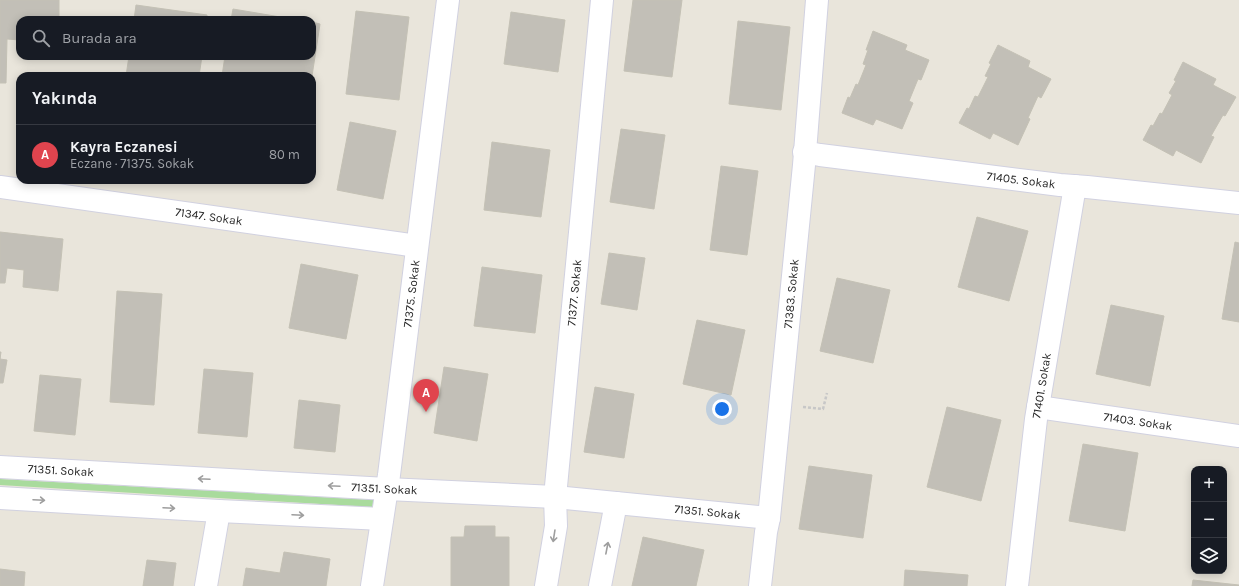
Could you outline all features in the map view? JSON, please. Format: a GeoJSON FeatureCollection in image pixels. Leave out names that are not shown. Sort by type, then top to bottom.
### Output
{"type":"FeatureCollection","features":[{"type":"Feature","properties":{"kind":"street","name":"71375. Sokak"},"geometry":{"type":"LineString","coordinates":[[372,586],[387,489],[448,0]]}},
{"type":"Feature","properties":{"kind":"street","name":"71377. Sokak"},"geometry":{"type":"LineString","coordinates":[[546,586],[556,526],[555,497],[602,0]]}},
{"type":"Feature","properties":{"kind":"street","name":"71383. Sokak"},"geometry":{"type":"LineString","coordinates":[[760,586],[769,518],[817,0]]}},
{"type":"Feature","properties":{"kind":"street","name":"71405. Sokak"},"geometry":{"type":"LineString","coordinates":[[804,152],[1060,185],[1239,203]]}},
{"type":"Feature","properties":{"kind":"street","name":"71401. Sokak"},"geometry":{"type":"LineString","coordinates":[[1017,586],[1038,407],[1075,186]]}},
{"type":"Feature","properties":{"kind":"street","name":"71347. Sokak"},"geometry":{"type":"LineString","coordinates":[[0,187],[417,246]]}},
{"type":"Feature","properties":{"kind":"street","name":"71403. Sokak"},"geometry":{"type":"LineString","coordinates":[[1038,407],[1239,436]]}},
{"type":"Feature","properties":{"kind":"street","name":"71351. Sokak"},"geometry":{"type":"LineString","coordinates":[[0,467],[555,497],[769,518]]}},
{"type":"Feature","properties":{"kind":"street"},"geometry":{"type":"LineString","coordinates":[[0,498],[382,519]]}},
{"type":"Feature","properties":{"kind":"street"},"geometry":{"type":"LineString","coordinates":[[600,586],[616,503]]}},
{"type":"Feature","properties":{"kind":"street"},"geometry":{"type":"LineString","coordinates":[[206,586],[219,511]]}},
{"type":"Feature","properties":{"kind":"path"},"geometry":{"type":"LineString","coordinates":[[800,406],[823,409],[827,393]]}},
{"type":"Feature","properties":{"kind":"green space"},"geometry":{"type":"Polygon","coordinates":[[[0,479],[374,500],[372,507],[0,485],[0,479]]]}},
{"type":"Feature","properties":{"kind":"building"},"geometry":{"type":"Polygon","coordinates":[[[0,0],[59,0],[59,16],[16,16],[16,40],[7,39],[6,83],[0,83],[0,0]]]}},
{"type":"Feature","properties":{"kind":"building"},"geometry":{"type":"Polygon","coordinates":[[[633,0],[682,0],[672,77],[624,71],[633,0]]]}},
{"type":"Feature","properties":{"kind":"building"},"geometry":{"type":"Polygon","coordinates":[[[136,5],[207,15],[207,16],[135,16],[136,5]]]}},
{"type":"Feature","properties":{"kind":"building"},"geometry":{"type":"Polygon","coordinates":[[[233,9],[274,16],[232,16],[233,9]]]}},
{"type":"Feature","properties":{"kind":"building"},"geometry":{"type":"Polygon","coordinates":[[[356,11],[409,17],[399,100],[346,94],[356,11]]]}},
{"type":"Feature","properties":{"kind":"building"},"geometry":{"type":"Polygon","coordinates":[[[511,12],[565,20],[558,72],[504,64],[511,12]]]}},
{"type":"Feature","properties":{"kind":"building"},"geometry":{"type":"Polygon","coordinates":[[[738,21],[790,27],[781,110],[729,104],[738,21]]]}},
{"type":"Feature","properties":{"kind":"building"},"geometry":{"type":"Polygon","coordinates":[[[316,23],[320,24],[316,50],[316,23]]]}},
{"type":"Feature","properties":{"kind":"building"},"geometry":{"type":"Polygon","coordinates":[[[873,31],[907,45],[905,50],[929,60],[921,80],[918,79],[909,101],[913,103],[902,129],[876,119],[873,125],[842,113],[848,97],[850,98],[856,84],[858,85],[866,65],[863,64],[873,31]]]}},
{"type":"Feature","properties":{"kind":"building"},"geometry":{"type":"Polygon","coordinates":[[[998,45],[1030,61],[1028,67],[1051,79],[1041,98],[1038,96],[1028,118],[1030,119],[1018,145],[993,133],[990,139],[959,123],[967,108],[969,109],[975,96],[978,97],[988,77],[985,76],[991,64],[989,63],[998,45]]]}},
{"type":"Feature","properties":{"kind":"building"},"geometry":{"type":"Polygon","coordinates":[[[128,60],[201,60],[200,72],[127,72],[128,60]]]}},
{"type":"Feature","properties":{"kind":"building"},"geometry":{"type":"Polygon","coordinates":[[[224,60],[314,60],[313,72],[223,72],[224,60]]]}},
{"type":"Feature","properties":{"kind":"building"},"geometry":{"type":"Polygon","coordinates":[[[1183,62],[1216,79],[1213,85],[1236,97],[1225,116],[1223,115],[1211,136],[1214,137],[1201,163],[1176,150],[1173,156],[1143,140],[1151,125],[1153,126],[1160,113],[1162,114],[1172,95],[1169,93],[1176,81],[1174,80],[1183,62]]]}},
{"type":"Feature","properties":{"kind":"building"},"geometry":{"type":"Polygon","coordinates":[[[350,122],[396,131],[383,199],[337,190],[350,122]]]}},
{"type":"Feature","properties":{"kind":"building"},"geometry":{"type":"Polygon","coordinates":[[[621,129],[665,135],[654,209],[610,202],[621,129]]]}},
{"type":"Feature","properties":{"kind":"building"},"geometry":{"type":"Polygon","coordinates":[[[492,142],[550,150],[541,217],[484,210],[492,142]]]}},
{"type":"Feature","properties":{"kind":"building"},"geometry":{"type":"Polygon","coordinates":[[[721,166],[758,171],[747,255],[710,250],[721,166]]]}},
{"type":"Feature","properties":{"kind":"building"},"geometry":{"type":"Polygon","coordinates":[[[977,217],[1028,231],[1009,301],[958,287],[977,217]]]}},
{"type":"Feature","properties":{"kind":"building"},"geometry":{"type":"Polygon","coordinates":[[[0,232],[63,239],[58,291],[23,287],[24,270],[7,268],[5,283],[0,283],[0,232]]]}},
{"type":"Feature","properties":{"kind":"building"},"geometry":{"type":"Polygon","coordinates":[[[1235,242],[1239,243],[1239,322],[1222,319],[1235,242]]]}},
{"type":"Feature","properties":{"kind":"building"},"geometry":{"type":"Polygon","coordinates":[[[609,253],[645,258],[637,310],[601,304],[609,253]]]}},
{"type":"Feature","properties":{"kind":"building"},"geometry":{"type":"Polygon","coordinates":[[[301,264],[358,275],[346,339],[289,328],[301,264]]]}},
{"type":"Feature","properties":{"kind":"building"},"geometry":{"type":"Polygon","coordinates":[[[482,267],[542,275],[535,333],[474,326],[482,267]]]}},
{"type":"Feature","properties":{"kind":"building"},"geometry":{"type":"Polygon","coordinates":[[[837,278],[890,290],[873,363],[820,351],[837,278]]]}},
{"type":"Feature","properties":{"kind":"building"},"geometry":{"type":"Polygon","coordinates":[[[117,291],[162,294],[154,405],[110,402],[117,291]]]}},
{"type":"Feature","properties":{"kind":"building"},"geometry":{"type":"Polygon","coordinates":[[[1111,305],[1164,316],[1150,386],[1096,374],[1111,305]]]}},
{"type":"Feature","properties":{"kind":"building"},"geometry":{"type":"Polygon","coordinates":[[[697,320],[745,330],[731,395],[683,384],[697,320]]]}},
{"type":"Feature","properties":{"kind":"building"},"geometry":{"type":"Polygon","coordinates":[[[0,359],[7,360],[3,383],[0,383],[0,359]]]}},
{"type":"Feature","properties":{"kind":"building"},"geometry":{"type":"Polygon","coordinates":[[[444,367],[488,374],[477,441],[434,433],[444,367]]]}},
{"type":"Feature","properties":{"kind":"building"},"geometry":{"type":"Polygon","coordinates":[[[204,369],[253,373],[247,437],[198,433],[204,369]]]}},
{"type":"Feature","properties":{"kind":"building"},"geometry":{"type":"Polygon","coordinates":[[[40,375],[81,379],[75,435],[34,431],[40,375]]]}},
{"type":"Feature","properties":{"kind":"building"},"geometry":{"type":"Polygon","coordinates":[[[595,387],[634,394],[624,458],[584,452],[595,387]]]}},
{"type":"Feature","properties":{"kind":"building"},"geometry":{"type":"Polygon","coordinates":[[[299,400],[340,405],[335,452],[294,448],[299,400]]]}},
{"type":"Feature","properties":{"kind":"building"},"geometry":{"type":"Polygon","coordinates":[[[947,407],[1001,420],[981,501],[927,487],[947,407]]]}},
{"type":"Feature","properties":{"kind":"building"},"geometry":{"type":"Polygon","coordinates":[[[1083,444],[1138,453],[1125,531],[1069,521],[1083,444]]]}},
{"type":"Feature","properties":{"kind":"building"},"geometry":{"type":"Polygon","coordinates":[[[809,466],[872,475],[863,538],[799,529],[809,466]]]}},
{"type":"Feature","properties":{"kind":"building"},"geometry":{"type":"Polygon","coordinates":[[[465,526],[495,526],[495,537],[509,537],[509,586],[451,586],[451,537],[464,537],[465,526]]]}},
{"type":"Feature","properties":{"kind":"building"},"geometry":{"type":"Polygon","coordinates":[[[643,537],[704,550],[696,586],[632,586],[643,537]]]}},
{"type":"Feature","properties":{"kind":"building"},"geometry":{"type":"Polygon","coordinates":[[[284,552],[330,559],[326,586],[243,586],[246,568],[280,573],[284,552]]]}},
{"type":"Feature","properties":{"kind":"building"},"geometry":{"type":"Polygon","coordinates":[[[147,560],[176,563],[173,586],[143,586],[147,560]]]}},
{"type":"Feature","properties":{"kind":"building"},"geometry":{"type":"Polygon","coordinates":[[[0,569],[25,572],[24,586],[0,586],[0,569]]]}},
{"type":"Feature","properties":{"kind":"building"},"geometry":{"type":"Polygon","coordinates":[[[905,570],[968,575],[967,586],[904,586],[905,570]]]}},
{"type":"Feature","properties":{"kind":"building"},"geometry":{"type":"Polygon","coordinates":[[[1193,580],[1239,585],[1239,586],[1192,586],[1193,580]]]}},
{"type":"Feature","properties":{"kind":"place","name":"Kayra Eczanesi"},"geometry":{"type":"Point","coordinates":[426,412]}}]}
